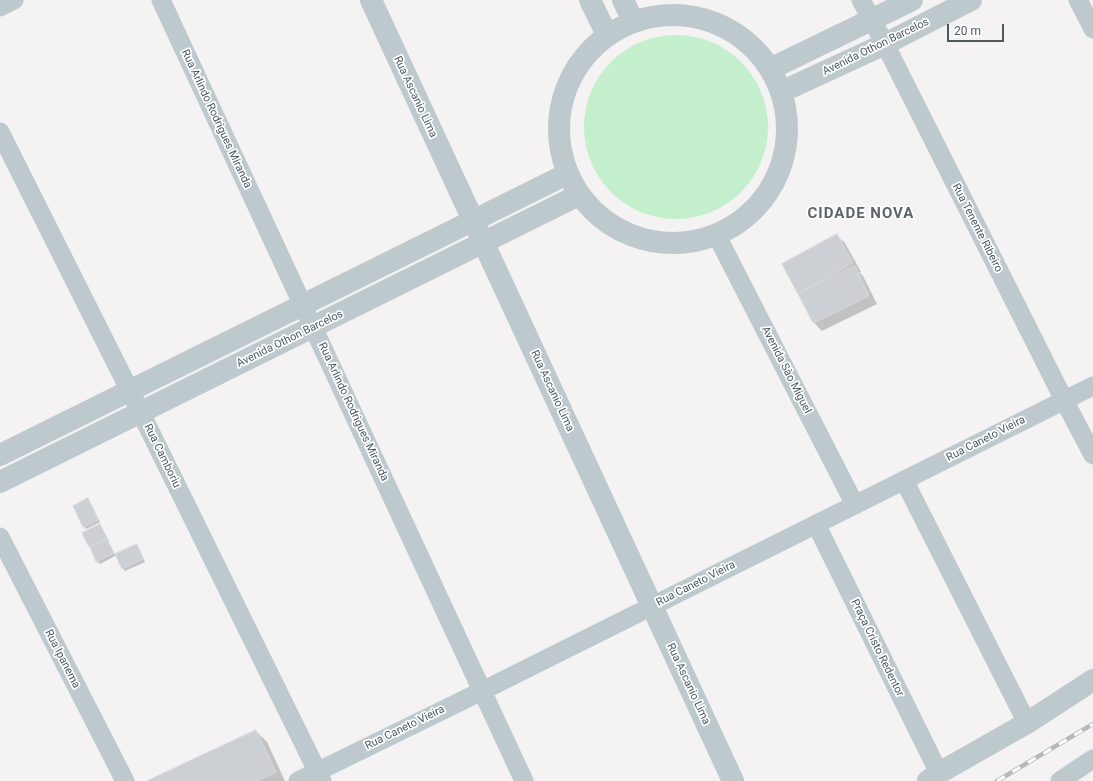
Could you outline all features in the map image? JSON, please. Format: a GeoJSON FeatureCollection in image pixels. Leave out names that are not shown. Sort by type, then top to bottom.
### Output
{"type":"FeatureCollection","features":[{"type":"Feature","properties":{"kind":"street"},"geometry":{"type":"LineString","coordinates":[[0,7],[14,0]]}},
{"type":"Feature","properties":{"kind":"street","name":"Rua Arlindo Rodrigues Miranda"},"geometry":{"type":"LineString","coordinates":[[161,0],[524,781]]}},
{"type":"Feature","properties":{"kind":"street","name":"Rua Ascanio Lima"},"geometry":{"type":"LineString","coordinates":[[371,0],[733,781]]}},
{"type":"Feature","properties":{"kind":"street"},"geometry":{"type":"LineString","coordinates":[[590,0],[607,34]]}},
{"type":"Feature","properties":{"kind":"street"},"geometry":{"type":"LineString","coordinates":[[623,0],[633,21]]}},
{"type":"Feature","properties":{"kind":"street","name":"Rua Tenente Ribeiro"},"geometry":{"type":"LineString","coordinates":[[861,0],[885,44],[1093,456]]}},
{"type":"Feature","properties":{"kind":"street"},"geometry":{"type":"LineString","coordinates":[[770,69],[912,0]]}},
{"type":"Feature","properties":{"kind":"street","name":"Avenida Othon Barcelos"},"geometry":{"type":"LineString","coordinates":[[781,92],[885,44],[971,0]]}},
{"type":"Feature","properties":{"kind":"street"},"geometry":{"type":"LineString","coordinates":[[1078,0],[1093,29]]}},
{"type":"Feature","properties":{"kind":"street"},"geometry":{"type":"LineString","coordinates":[[664,14],[695,16],[725,26],[750,45],[770,69],[781,92],[788,126],[784,160],[781,167],[769,192],[747,218],[717,236],[680,244],[641,240],[606,223],[579,196],[567,174],[559,144],[559,112],[567,82],[584,56],[607,34],[633,21],[664,14]]}},
{"type":"Feature","properties":{"kind":"street","name":"Rua Camboriu"},"geometry":{"type":"LineString","coordinates":[[0,132],[141,413],[320,776]]}},
{"type":"Feature","properties":{"kind":"street"},"geometry":{"type":"LineString","coordinates":[[0,455],[567,174]]}},
{"type":"Feature","properties":{"kind":"street","name":"Avenida Othon Barcelos"},"geometry":{"type":"LineString","coordinates":[[0,482],[579,196]]}},
{"type":"Feature","properties":{"kind":"street","name":"Avenida Sào Miguel"},"geometry":{"type":"LineString","coordinates":[[717,236],[855,505]]}},
{"type":"Feature","properties":{"kind":"street","name":"Rua Caneto Vieira"},"geometry":{"type":"LineString","coordinates":[[298,781],[320,776],[482,690],[1093,386]]}},
{"type":"Feature","properties":{"kind":"street"},"geometry":{"type":"LineString","coordinates":[[904,480],[1027,723]]}},
{"type":"Feature","properties":{"kind":"street","name":"Praça Cristo Redentor"},"geometry":{"type":"LineString","coordinates":[[816,524],[934,777]]}},
{"type":"Feature","properties":{"kind":"street","name":"Rua Ipanema"},"geometry":{"type":"LineString","coordinates":[[0,537],[125,781]]}},
{"type":"Feature","properties":{"kind":"street"},"geometry":{"type":"LineString","coordinates":[[934,777],[1027,723],[1093,680]]}},
{"type":"Feature","properties":{"kind":"street"},"geometry":{"type":"LineString","coordinates":[[1060,781],[1093,758]]}},
{"type":"Feature","properties":{"kind":"green space"},"geometry":{"type":"Polygon","coordinates":[[[685,35],[694,36],[720,46],[735,56],[747,68],[757,83],[764,100],[767,109],[767,145],[757,171],[747,186],[735,198],[720,208],[694,218],[667,219],[658,218],[632,208],[617,198],[605,186],[595,171],[585,145],[584,118],[585,109],[595,83],[605,68],[617,56],[632,46],[658,36],[685,35]]]}},
{"type":"Feature","properties":{"kind":"building"},"geometry":{"type":"Polygon","coordinates":[[[837,234],[853,263],[798,294],[782,264],[837,234]]]}},
{"type":"Feature","properties":{"kind":"building"},"geometry":{"type":"Polygon","coordinates":[[[855,266],[869,296],[813,323],[798,294],[855,266]]]}},
{"type":"Feature","properties":{"kind":"building"},"geometry":{"type":"Polygon","coordinates":[[[88,498],[98,520],[83,527],[73,506],[88,498]]]}},
{"type":"Feature","properties":{"kind":"building"},"geometry":{"type":"Polygon","coordinates":[[[100,524],[107,538],[89,547],[82,533],[100,524]]]}},
{"type":"Feature","properties":{"kind":"building"},"geometry":{"type":"Polygon","coordinates":[[[107,539],[114,553],[96,562],[90,547],[107,539]]]}},
{"type":"Feature","properties":{"kind":"building"},"geometry":{"type":"Polygon","coordinates":[[[137,544],[143,559],[122,569],[115,554],[137,544]]]}},
{"type":"Feature","properties":{"kind":"building"},"geometry":{"type":"Polygon","coordinates":[[[256,730],[276,772],[257,781],[147,781],[256,730]]]}},
{"type":"Feature","properties":{"kind":"railway"},"geometry":{"type":"LineString","coordinates":[[997,781],[1093,724]]}},
{"type":"Feature","properties":{"kind":"district","name":"CIDADE NOVA"},"geometry":{"type":"Point","coordinates":[861,214]}}]}
